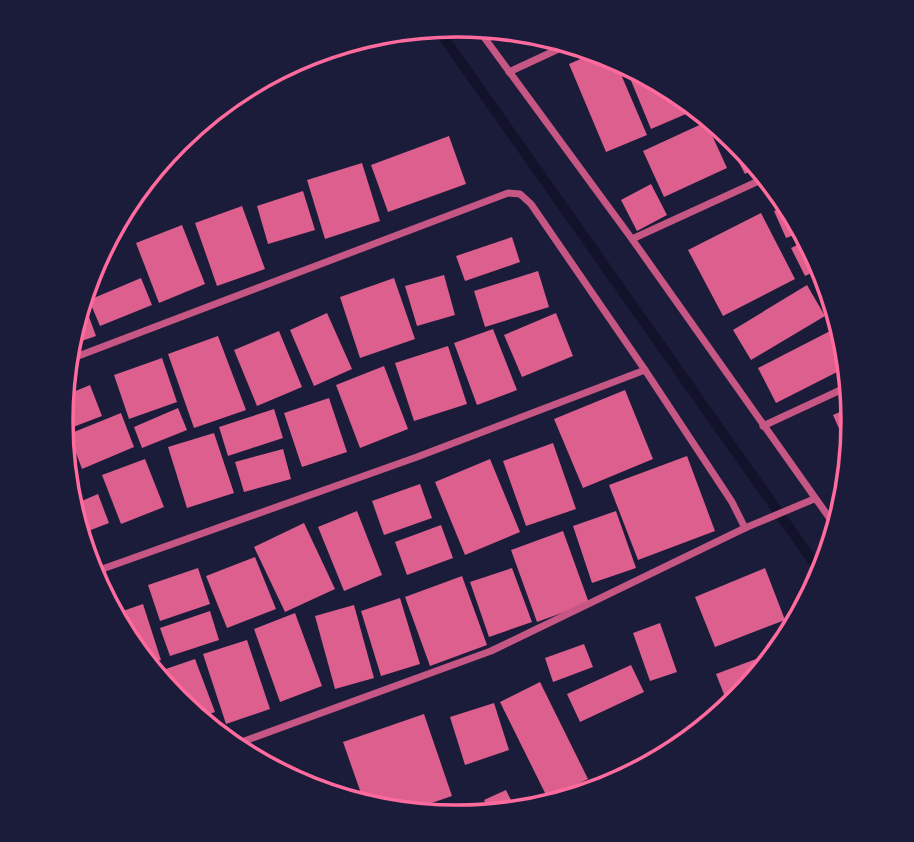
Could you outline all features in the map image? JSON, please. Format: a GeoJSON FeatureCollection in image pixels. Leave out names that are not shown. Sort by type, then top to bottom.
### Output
{"type":"FeatureCollection","features":[{"type":"Feature","properties":{"kind":"street"},"geometry":{"type":"LineString","coordinates":[[485,38],[632,239],[829,517]]}},
{"type":"Feature","properties":{"kind":"street"},"geometry":{"type":"LineString","coordinates":[[509,72],[556,50]]}},
{"type":"Feature","properties":{"kind":"street"},"geometry":{"type":"LineString","coordinates":[[632,239],[757,182]]}},
{"type":"Feature","properties":{"kind":"street"},"geometry":{"type":"LineString","coordinates":[[78,356],[508,193],[520,194],[531,204],[645,370],[732,502],[745,528]]}},
{"type":"Feature","properties":{"kind":"street"},"geometry":{"type":"LineString","coordinates":[[102,569],[417,457],[645,370]]}},
{"type":"Feature","properties":{"kind":"street"},"geometry":{"type":"LineString","coordinates":[[764,426],[840,390]]}},
{"type":"Feature","properties":{"kind":"street"},"geometry":{"type":"LineString","coordinates":[[245,741],[491,651],[745,528],[814,499]]}},
{"type":"Feature","properties":{"kind":"building"},"geometry":{"type":"Polygon","coordinates":[[[583,58],[621,73],[647,135],[606,152],[569,64],[583,58]]]}},
{"type":"Feature","properties":{"kind":"building"},"geometry":{"type":"Polygon","coordinates":[[[630,77],[687,113],[651,129],[630,77]]]}},
{"type":"Feature","properties":{"kind":"building"},"geometry":{"type":"Polygon","coordinates":[[[701,124],[711,133],[727,168],[664,197],[643,151],[701,124]]]}},
{"type":"Feature","properties":{"kind":"building"},"geometry":{"type":"Polygon","coordinates":[[[449,136],[466,184],[388,212],[371,165],[449,136]]]}},
{"type":"Feature","properties":{"kind":"building"},"geometry":{"type":"Polygon","coordinates":[[[736,157],[749,172],[745,174],[736,157]]]}},
{"type":"Feature","properties":{"kind":"building"},"geometry":{"type":"Polygon","coordinates":[[[362,163],[380,221],[325,239],[307,180],[362,163]]]}},
{"type":"Feature","properties":{"kind":"building"},"geometry":{"type":"Polygon","coordinates":[[[651,184],[667,215],[637,231],[621,200],[651,184]]]}},
{"type":"Feature","properties":{"kind":"building"},"geometry":{"type":"Polygon","coordinates":[[[303,191],[315,230],[268,244],[257,206],[303,191]]]}},
{"type":"Feature","properties":{"kind":"building"},"geometry":{"type":"Polygon","coordinates":[[[242,206],[265,269],[217,286],[195,223],[242,206]]]}},
{"type":"Feature","properties":{"kind":"building"},"geometry":{"type":"Polygon","coordinates":[[[777,210],[793,235],[786,238],[774,211],[777,210]]]}},
{"type":"Feature","properties":{"kind":"building"},"geometry":{"type":"Polygon","coordinates":[[[761,213],[795,279],[723,316],[688,250],[761,213]]]}},
{"type":"Feature","properties":{"kind":"building"},"geometry":{"type":"Polygon","coordinates":[[[182,225],[205,284],[159,303],[136,243],[182,225]]]}},
{"type":"Feature","properties":{"kind":"building"},"geometry":{"type":"Polygon","coordinates":[[[512,237],[520,262],[465,281],[456,256],[512,237]]]}},
{"type":"Feature","properties":{"kind":"building"},"geometry":{"type":"Polygon","coordinates":[[[798,244],[812,273],[805,276],[791,248],[798,244]]]}},
{"type":"Feature","properties":{"kind":"building"},"geometry":{"type":"Polygon","coordinates":[[[538,271],[549,307],[485,327],[474,291],[538,271]]]}},
{"type":"Feature","properties":{"kind":"building"},"geometry":{"type":"Polygon","coordinates":[[[444,275],[455,315],[417,326],[405,286],[444,275]]]}},
{"type":"Feature","properties":{"kind":"building"},"geometry":{"type":"Polygon","coordinates":[[[141,278],[152,305],[100,326],[91,304],[93,298],[141,278]]]}},
{"type":"Feature","properties":{"kind":"building"},"geometry":{"type":"Polygon","coordinates":[[[394,278],[415,339],[360,358],[340,297],[394,278]]]}},
{"type":"Feature","properties":{"kind":"building"},"geometry":{"type":"Polygon","coordinates":[[[807,285],[825,316],[751,360],[733,330],[807,285]]]}},
{"type":"Feature","properties":{"kind":"building"},"geometry":{"type":"Polygon","coordinates":[[[327,313],[352,369],[314,386],[290,330],[327,313]]]}},
{"type":"Feature","properties":{"kind":"building"},"geometry":{"type":"Polygon","coordinates":[[[556,313],[573,356],[522,377],[504,335],[556,313]]]}},
{"type":"Feature","properties":{"kind":"building"},"geometry":{"type":"Polygon","coordinates":[[[88,314],[96,336],[81,341],[88,314]]]}},
{"type":"Feature","properties":{"kind":"building"},"geometry":{"type":"Polygon","coordinates":[[[493,329],[517,390],[477,405],[454,343],[493,329]]]}},
{"type":"Feature","properties":{"kind":"building"},"geometry":{"type":"Polygon","coordinates":[[[279,331],[302,387],[257,406],[234,350],[279,331]]]}},
{"type":"Feature","properties":{"kind":"building"},"geometry":{"type":"Polygon","coordinates":[[[830,331],[838,372],[776,403],[758,368],[830,331]]]}},
{"type":"Feature","properties":{"kind":"building"},"geometry":{"type":"Polygon","coordinates":[[[218,336],[246,410],[194,428],[168,354],[218,336]]]}},
{"type":"Feature","properties":{"kind":"building"},"geometry":{"type":"Polygon","coordinates":[[[448,346],[467,404],[414,421],[395,363],[448,346]]]}},
{"type":"Feature","properties":{"kind":"building"},"geometry":{"type":"Polygon","coordinates":[[[162,358],[177,402],[129,419],[114,375],[162,358]]]}},
{"type":"Feature","properties":{"kind":"building"},"geometry":{"type":"Polygon","coordinates":[[[384,366],[408,429],[360,448],[336,385],[384,366]]]}},
{"type":"Feature","properties":{"kind":"building"},"geometry":{"type":"Polygon","coordinates":[[[90,385],[102,416],[73,427],[74,392],[90,385]]]}},
{"type":"Feature","properties":{"kind":"building"},"geometry":{"type":"Polygon","coordinates":[[[625,390],[653,459],[583,488],[554,419],[625,390]]]}},
{"type":"Feature","properties":{"kind":"building"},"geometry":{"type":"Polygon","coordinates":[[[329,398],[347,452],[302,467],[284,413],[329,398]]]}},
{"type":"Feature","properties":{"kind":"building"},"geometry":{"type":"Polygon","coordinates":[[[178,408],[187,430],[142,448],[134,427],[178,408]]]}},
{"type":"Feature","properties":{"kind":"building"},"geometry":{"type":"Polygon","coordinates":[[[274,409],[283,438],[228,456],[219,427],[274,409]]]}},
{"type":"Feature","properties":{"kind":"building"},"geometry":{"type":"Polygon","coordinates":[[[841,412],[841,432],[833,415],[841,412]]]}},
{"type":"Feature","properties":{"kind":"building"},"geometry":{"type":"Polygon","coordinates":[[[121,413],[134,447],[82,469],[74,448],[73,432],[121,413]]]}},
{"type":"Feature","properties":{"kind":"building"},"geometry":{"type":"Polygon","coordinates":[[[214,433],[234,493],[187,508],[168,447],[214,433]]]}},
{"type":"Feature","properties":{"kind":"building"},"geometry":{"type":"Polygon","coordinates":[[[553,443],[576,509],[526,526],[503,461],[553,443]]]}},
{"type":"Feature","properties":{"kind":"building"},"geometry":{"type":"Polygon","coordinates":[[[283,449],[291,479],[244,492],[235,462],[283,449]]]}},
{"type":"Feature","properties":{"kind":"building"},"geometry":{"type":"Polygon","coordinates":[[[687,456],[715,531],[638,560],[609,485],[687,456]]]}},
{"type":"Feature","properties":{"kind":"building"},"geometry":{"type":"Polygon","coordinates":[[[145,459],[164,507],[121,524],[102,475],[145,459]]]}},
{"type":"Feature","properties":{"kind":"building"},"geometry":{"type":"Polygon","coordinates":[[[490,459],[520,532],[465,555],[435,482],[490,459]]]}},
{"type":"Feature","properties":{"kind":"building"},"geometry":{"type":"Polygon","coordinates":[[[420,484],[432,518],[384,535],[372,501],[420,484]]]}},
{"type":"Feature","properties":{"kind":"building"},"geometry":{"type":"Polygon","coordinates":[[[98,494],[109,523],[89,531],[81,501],[98,494]]]}},
{"type":"Feature","properties":{"kind":"building"},"geometry":{"type":"Polygon","coordinates":[[[357,511],[382,575],[344,591],[318,527],[357,511]]]}},
{"type":"Feature","properties":{"kind":"building"},"geometry":{"type":"Polygon","coordinates":[[[616,511],[636,568],[592,583],[573,526],[616,511]]]}},
{"type":"Feature","properties":{"kind":"building"},"geometry":{"type":"Polygon","coordinates":[[[304,523],[335,589],[285,612],[254,547],[304,523]]]}},
{"type":"Feature","properties":{"kind":"building"},"geometry":{"type":"Polygon","coordinates":[[[441,525],[453,558],[407,575],[395,542],[441,525]]]}},
{"type":"Feature","properties":{"kind":"building"},"geometry":{"type":"Polygon","coordinates":[[[563,531],[589,603],[537,622],[511,550],[563,531]]]}},
{"type":"Feature","properties":{"kind":"building"},"geometry":{"type":"Polygon","coordinates":[[[255,557],[276,609],[227,628],[206,576],[255,557]]]}},
{"type":"Feature","properties":{"kind":"building"},"geometry":{"type":"Polygon","coordinates":[[[198,568],[210,604],[160,621],[148,585],[198,568]]]}},
{"type":"Feature","properties":{"kind":"building"},"geometry":{"type":"Polygon","coordinates":[[[512,568],[532,622],[489,637],[470,582],[512,568]]]}},
{"type":"Feature","properties":{"kind":"building"},"geometry":{"type":"Polygon","coordinates":[[[765,568],[785,620],[715,647],[695,597],[765,568]]]}},
{"type":"Feature","properties":{"kind":"building"},"geometry":{"type":"Polygon","coordinates":[[[462,576],[487,645],[430,666],[405,597],[462,576]]]}},
{"type":"Feature","properties":{"kind":"building"},"geometry":{"type":"Polygon","coordinates":[[[400,598],[420,664],[381,676],[361,611],[400,598]]]}},
{"type":"Feature","properties":{"kind":"building"},"geometry":{"type":"Polygon","coordinates":[[[143,604],[161,660],[157,661],[152,655],[123,611],[143,604]]]}},
{"type":"Feature","properties":{"kind":"building"},"geometry":{"type":"Polygon","coordinates":[[[354,605],[374,678],[335,689],[315,616],[354,605]]]}},
{"type":"Feature","properties":{"kind":"building"},"geometry":{"type":"Polygon","coordinates":[[[210,611],[219,640],[170,656],[160,628],[210,611]]]}},
{"type":"Feature","properties":{"kind":"building"},"geometry":{"type":"Polygon","coordinates":[[[295,613],[322,686],[280,702],[254,629],[295,613]]]}},
{"type":"Feature","properties":{"kind":"building"},"geometry":{"type":"Polygon","coordinates":[[[660,623],[677,672],[650,681],[633,633],[660,623]]]}},
{"type":"Feature","properties":{"kind":"building"},"geometry":{"type":"Polygon","coordinates":[[[247,640],[270,709],[226,724],[203,654],[247,640]]]}},
{"type":"Feature","properties":{"kind":"building"},"geometry":{"type":"Polygon","coordinates":[[[584,644],[593,667],[553,682],[545,658],[584,644]]]}},
{"type":"Feature","properties":{"kind":"building"},"geometry":{"type":"Polygon","coordinates":[[[760,657],[725,697],[716,674],[760,657]]]}},
{"type":"Feature","properties":{"kind":"building"},"geometry":{"type":"Polygon","coordinates":[[[195,659],[215,712],[209,714],[164,670],[195,659]]]}},
{"type":"Feature","properties":{"kind":"building"},"geometry":{"type":"Polygon","coordinates":[[[631,665],[644,692],[580,722],[567,694],[631,665]]]}},
{"type":"Feature","properties":{"kind":"building"},"geometry":{"type":"Polygon","coordinates":[[[540,682],[588,779],[570,788],[546,795],[500,702],[540,682]]]}},
{"type":"Feature","properties":{"kind":"building"},"geometry":{"type":"Polygon","coordinates":[[[494,703],[509,750],[465,765],[450,717],[494,703]]]}},
{"type":"Feature","properties":{"kind":"building"},"geometry":{"type":"Polygon","coordinates":[[[424,714],[452,796],[429,804],[361,793],[343,742],[424,714]]]}},
{"type":"Feature","properties":{"kind":"building"},"geometry":{"type":"Polygon","coordinates":[[[506,790],[512,801],[486,804],[484,800],[506,790]]]}},
{"type":"Feature","properties":{"kind":"waterway"},"geometry":{"type":"LineString","coordinates":[[444,38],[814,563]]}}]}
